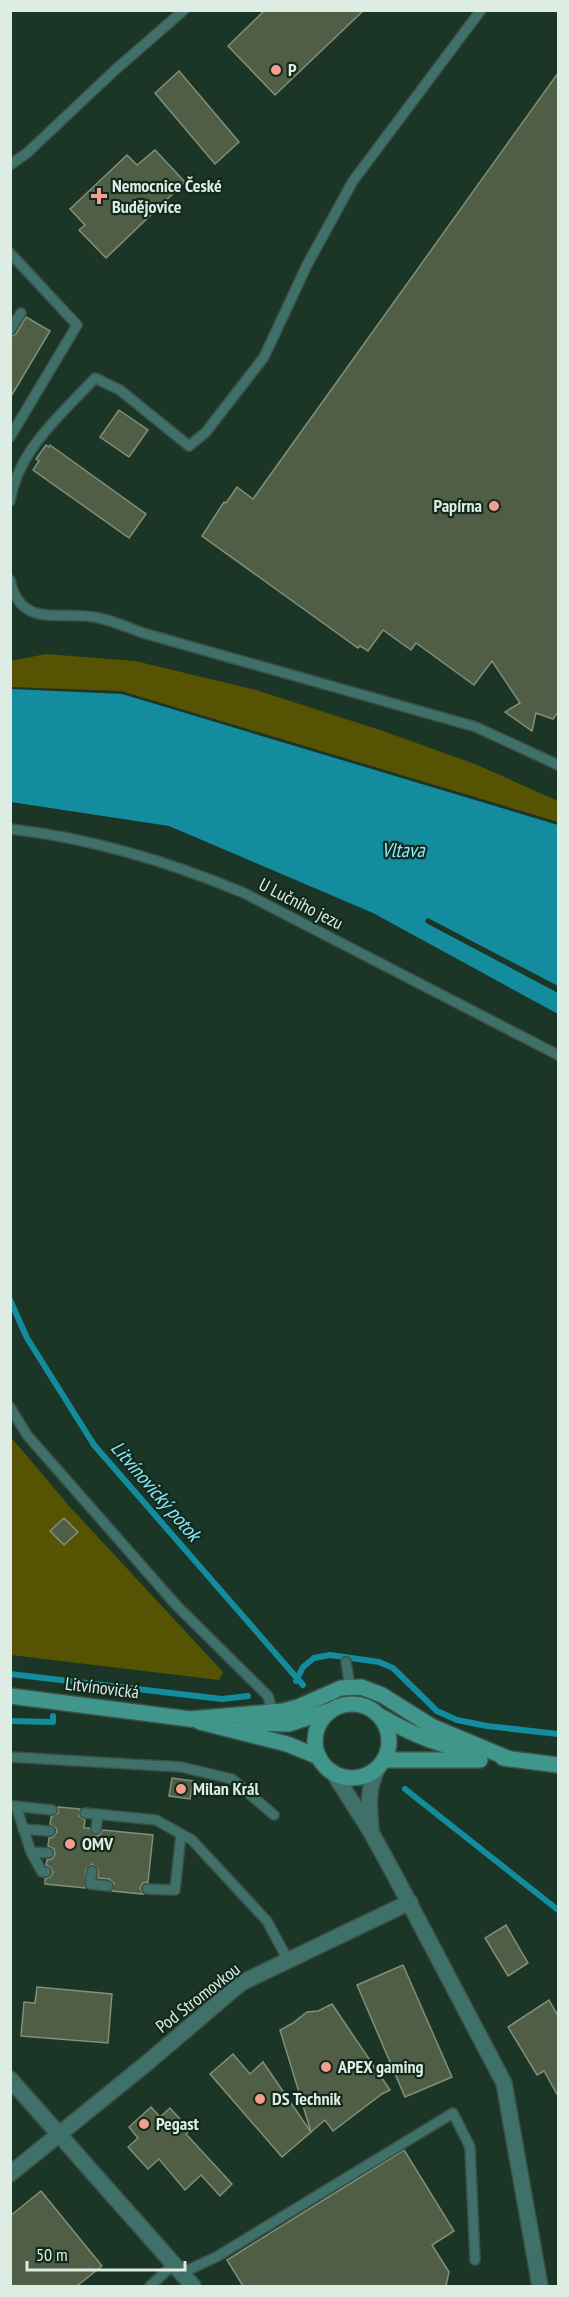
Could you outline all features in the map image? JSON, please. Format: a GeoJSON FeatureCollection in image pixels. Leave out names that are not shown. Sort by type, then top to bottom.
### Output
{"type":"FeatureCollection","features":[{"type":"Feature","properties":{"kind":"main road"},"geometry":{"type":"LineString","coordinates":[[189,1719],[273,1713],[298,1707],[332,1690],[350,1686],[372,1690],[433,1726],[510,1759]]}},
{"type":"Feature","properties":{"kind":"main road","name":"Litvínovická"},"geometry":{"type":"LineString","coordinates":[[10,1696],[189,1719],[272,1725],[307,1719],[331,1710]]}},
{"type":"Feature","properties":{"kind":"main road"},"geometry":{"type":"LineString","coordinates":[[510,1759],[380,1765],[361,1777],[351,1778],[333,1772],[320,1757],[315,1737],[318,1726],[331,1710],[340,1705],[361,1705],[408,1732],[447,1747],[558,1765]]}},
{"type":"Feature","properties":{"kind":"main road"},"geometry":{"type":"LineString","coordinates":[[379,1715],[388,1732],[390,1742],[380,1765]]}},
{"type":"Feature","properties":{"kind":"main road","name":"Litvínovická"},"geometry":{"type":"LineString","coordinates":[[189,1719],[287,1744],[320,1757]]}},
{"type":"Feature","properties":{"kind":"street"},"geometry":{"type":"LineString","coordinates":[[371,1832],[370,1782],[380,1765]]}},
{"type":"Feature","properties":{"kind":"street"},"geometry":{"type":"LineString","coordinates":[[333,1772],[371,1832],[410,1902],[504,2083],[540,2286]]}},
{"type":"Feature","properties":{"kind":"street","name":"Pod Stromovkou"},"geometry":{"type":"LineString","coordinates":[[10,2175],[241,1983],[289,1962],[410,1902]]}},
{"type":"Feature","properties":{"kind":"street"},"geometry":{"type":"LineString","coordinates":[[10,2079],[194,2286]]}},
{"type":"Feature","properties":{"kind":"lane"},"geometry":{"type":"LineString","coordinates":[[10,165],[27,153],[115,70],[184,10]]}},
{"type":"Feature","properties":{"kind":"lane"},"geometry":{"type":"LineString","coordinates":[[10,501],[13,484],[33,445],[95,378],[120,390],[189,446],[206,432],[264,357],[307,264],[353,181],[481,10]]}},
{"type":"Feature","properties":{"kind":"lane"},"geometry":{"type":"LineString","coordinates":[[10,253],[77,325],[10,437]]}},
{"type":"Feature","properties":{"kind":"lane"},"geometry":{"type":"LineString","coordinates":[[10,330],[21,313]]}},
{"type":"Feature","properties":{"kind":"lane"},"geometry":{"type":"LineString","coordinates":[[10,580],[18,601],[28,611],[40,615],[98,617],[143,633],[476,727],[558,765]]}},
{"type":"Feature","properties":{"kind":"lane","name":"U Lučního jezu"},"geometry":{"type":"LineString","coordinates":[[10,829],[102,847],[201,875],[244,893],[558,1055]]}},
{"type":"Feature","properties":{"kind":"lane"},"geometry":{"type":"LineString","coordinates":[[10,1407],[27,1435],[177,1606],[268,1696],[273,1713]]}},
{"type":"Feature","properties":{"kind":"lane"},"geometry":{"type":"LineString","coordinates":[[346,1662],[350,1686]]}},
{"type":"Feature","properties":{"kind":"lane"},"geometry":{"type":"LineString","coordinates":[[10,1757],[181,1767],[232,1779],[274,1815]]}},
{"type":"Feature","properties":{"kind":"lane"},"geometry":{"type":"LineString","coordinates":[[46,1872],[42,1872],[31,1852],[13,1806],[52,1810]]}},
{"type":"Feature","properties":{"kind":"lane"},"geometry":{"type":"LineString","coordinates":[[85,1813],[156,1820],[192,1840],[267,1920],[289,1962]]}},
{"type":"Feature","properties":{"kind":"lane"},"geometry":{"type":"LineString","coordinates":[[96,1829],[98,1814]]}},
{"type":"Feature","properties":{"kind":"lane"},"geometry":{"type":"LineString","coordinates":[[23,1829],[50,1831]]}},
{"type":"Feature","properties":{"kind":"lane"},"geometry":{"type":"LineString","coordinates":[[147,1889],[175,1890],[181,1834]]}},
{"type":"Feature","properties":{"kind":"lane"},"geometry":{"type":"LineString","coordinates":[[31,1852],[48,1853]]}},
{"type":"Feature","properties":{"kind":"lane"},"geometry":{"type":"LineString","coordinates":[[80,1875],[92,1874],[90,1884],[108,1886]]}},
{"type":"Feature","properties":{"kind":"lane"},"geometry":{"type":"LineString","coordinates":[[150,2286],[178,2269],[218,2256],[453,2113],[470,2147],[475,2260]]}},
{"type":"Feature","properties":{"kind":"shaded area"},"geometry":{"type":"Polygon","coordinates":[[[46,654],[135,661],[256,690],[383,731],[475,764],[558,801],[558,822],[121,691],[11,687],[11,661],[46,654]]]}},
{"type":"Feature","properties":{"kind":"shaded area"},"geometry":{"type":"Polygon","coordinates":[[[10,1436],[70,1507],[223,1672],[219,1680],[11,1655],[10,1436]]]}},
{"type":"Feature","properties":{"kind":"water","name":"Vltava"},"geometry":{"type":"Polygon","coordinates":[[[11,689],[122,694],[558,825],[558,986],[428,918],[425,920],[426,923],[558,993],[558,1014],[373,913],[169,826],[11,802],[11,689]]]}},
{"type":"Feature","properties":{"kind":"building","name":"P"},"geometry":{"type":"Polygon","coordinates":[[[265,10],[364,10],[275,95],[228,46],[265,10]]]}},
{"type":"Feature","properties":{"kind":"building"},"geometry":{"type":"Polygon","coordinates":[[[179,71],[239,142],[215,164],[155,93],[179,71]]]}},
{"type":"Feature","properties":{"kind":"building"},"geometry":{"type":"Polygon","coordinates":[[[558,73],[558,712],[553,719],[536,713],[532,731],[505,712],[520,703],[492,661],[474,685],[416,643],[411,650],[383,630],[368,651],[360,646],[358,648],[202,536],[224,502],[226,503],[237,487],[253,499],[558,73]]]}},
{"type":"Feature","properties":{"kind":"building"},"geometry":{"type":"Polygon","coordinates":[[[155,150],[185,182],[106,258],[79,230],[85,225],[70,209],[127,155],[137,165],[155,150]]]}},
{"type":"Feature","properties":{"kind":"building"},"geometry":{"type":"Polygon","coordinates":[[[26,317],[50,331],[10,398],[10,337],[16,334],[26,317]]]}},
{"type":"Feature","properties":{"kind":"building"},"geometry":{"type":"Polygon","coordinates":[[[119,410],[148,430],[129,457],[100,437],[119,410]]]}},
{"type":"Feature","properties":{"kind":"building"},"geometry":{"type":"Polygon","coordinates":[[[46,445],[49,447],[50,445],[146,514],[129,538],[33,470],[39,461],[36,459],[46,445]]]}},
{"type":"Feature","properties":{"kind":"building"},"geometry":{"type":"Polygon","coordinates":[[[64,1518],[78,1532],[64,1545],[50,1531],[64,1518]]]}},
{"type":"Feature","properties":{"kind":"building","name":"Milan Král"},"geometry":{"type":"Polygon","coordinates":[[[172,1778],[193,1781],[190,1799],[169,1796],[172,1778]]]}},
{"type":"Feature","properties":{"kind":"building"},"geometry":{"type":"Polygon","coordinates":[[[58,1807],[80,1809],[79,1816],[85,1820],[84,1828],[89,1828],[95,1836],[103,1830],[153,1835],[148,1882],[143,1883],[140,1888],[143,1894],[112,1891],[114,1883],[109,1879],[98,1878],[98,1869],[92,1864],[86,1869],[85,1888],[45,1884],[45,1879],[53,1873],[46,1865],[47,1860],[52,1859],[55,1854],[54,1849],[48,1846],[49,1838],[57,1832],[56,1828],[50,1824],[51,1817],[58,1813],[58,1807]]]}},
{"type":"Feature","properties":{"kind":"building"},"geometry":{"type":"Polygon","coordinates":[[[506,1925],[528,1963],[508,1976],[485,1938],[506,1925]]]}},
{"type":"Feature","properties":{"kind":"building"},"geometry":{"type":"Polygon","coordinates":[[[403,1965],[452,2077],[405,2097],[357,1985],[403,1965]]]}},
{"type":"Feature","properties":{"kind":"building"},"geometry":{"type":"Polygon","coordinates":[[[37,1987],[112,1994],[108,2043],[21,2036],[24,2002],[35,2003],[37,1987]]]}},
{"type":"Feature","properties":{"kind":"building"},"geometry":{"type":"Polygon","coordinates":[[[549,2000],[558,2016],[558,2096],[544,2071],[537,2075],[508,2027],[549,2000]]]}},
{"type":"Feature","properties":{"kind":"building","name":"APEX gaming"},"geometry":{"type":"Polygon","coordinates":[[[332,2004],[390,2090],[333,2131],[325,2120],[311,2132],[280,2030],[307,2012],[318,2011],[332,2004]]]}},
{"type":"Feature","properties":{"kind":"building","name":"DS Technik"},"geometry":{"type":"Polygon","coordinates":[[[233,2054],[250,2074],[263,2062],[311,2132],[282,2157],[210,2074],[233,2054]]]}},
{"type":"Feature","properties":{"kind":"building"},"geometry":{"type":"Polygon","coordinates":[[[151,2107],[160,2117],[170,2108],[190,2130],[186,2134],[232,2184],[220,2196],[201,2175],[185,2190],[159,2159],[148,2169],[128,2147],[138,2138],[129,2127],[151,2107]]]}},
{"type":"Feature","properties":{"kind":"building"},"geometry":{"type":"Polygon","coordinates":[[[404,2150],[454,2231],[432,2245],[449,2272],[446,2286],[243,2286],[227,2260],[404,2150]]]}},
{"type":"Feature","properties":{"kind":"building"},"geometry":{"type":"Polygon","coordinates":[[[41,2191],[102,2266],[77,2286],[10,2286],[10,2216],[41,2191]]]}},
{"type":"Feature","properties":{"kind":"waterway","name":"Litvínovický potok"},"geometry":{"type":"LineString","coordinates":[[10,1300],[27,1338],[94,1445],[303,1685]]}},
{"type":"Feature","properties":{"kind":"waterway"},"geometry":{"type":"LineString","coordinates":[[296,1681],[303,1667],[314,1658],[330,1655],[379,1662],[393,1668],[437,1711],[457,1720],[487,1726],[558,1734]]}},
{"type":"Feature","properties":{"kind":"waterway"},"geometry":{"type":"LineString","coordinates":[[10,1674],[222,1699],[248,1696]]}},
{"type":"Feature","properties":{"kind":"waterway"},"geometry":{"type":"LineString","coordinates":[[10,1721],[53,1722],[53,1716]]}},
{"type":"Feature","properties":{"kind":"waterway","name":"Litvínovický potok"},"geometry":{"type":"LineString","coordinates":[[405,1789],[558,1910]]}},
{"type":"Feature","properties":{"kind":"place","name":"P"},"geometry":{"type":"Point","coordinates":[276,70]}},
{"type":"Feature","properties":{"kind":"place","name":"Nemocnice České Budějovice"},"geometry":{"type":"Point","coordinates":[99,196]}},
{"type":"Feature","properties":{"kind":"place","name":"Papírna"},"geometry":{"type":"Point","coordinates":[494,506]}},
{"type":"Feature","properties":{"kind":"place","name":"Milan Král"},"geometry":{"type":"Point","coordinates":[181,1789]}},
{"type":"Feature","properties":{"kind":"place","name":"OMV"},"geometry":{"type":"Point","coordinates":[70,1844]}},
{"type":"Feature","properties":{"kind":"place","name":"APEX gaming"},"geometry":{"type":"Point","coordinates":[326,2067]}},
{"type":"Feature","properties":{"kind":"place","name":"DS Technik"},"geometry":{"type":"Point","coordinates":[260,2099]}},
{"type":"Feature","properties":{"kind":"place","name":"Pegast"},"geometry":{"type":"Point","coordinates":[144,2124]}}]}
